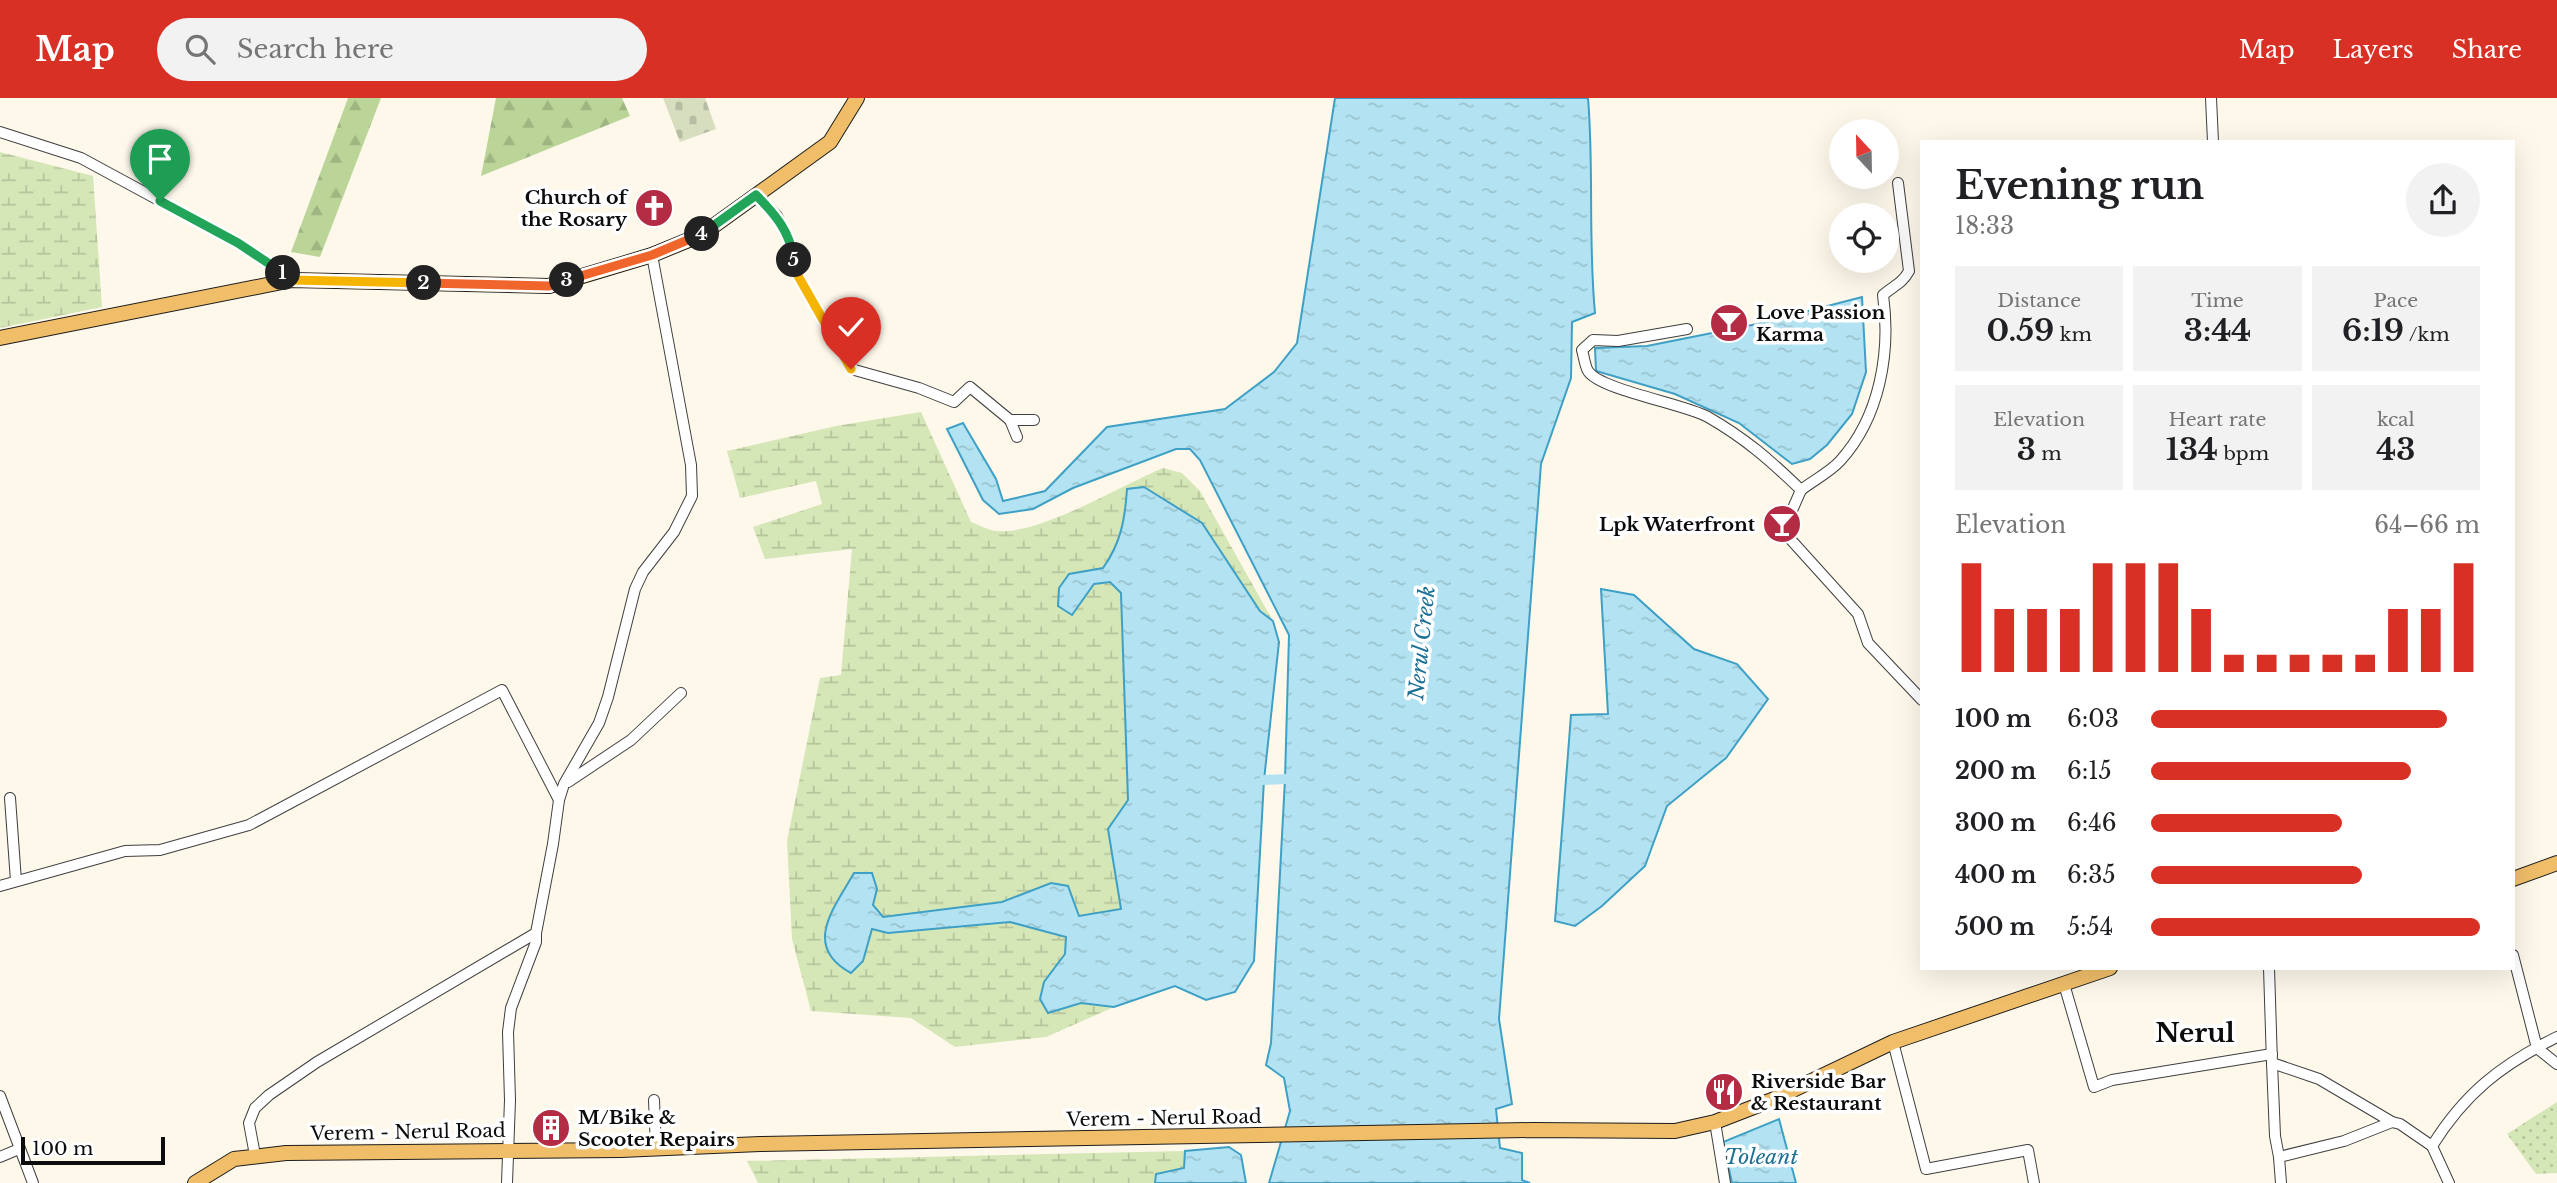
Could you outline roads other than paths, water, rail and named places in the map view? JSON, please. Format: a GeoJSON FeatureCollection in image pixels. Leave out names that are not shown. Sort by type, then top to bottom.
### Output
{"type":"FeatureCollection","features":[{"type":"Feature","properties":{"kind":"main road"},"geometry":{"type":"LineString","coordinates":[[0,338],[292,280],[549,286],[652,255],[701,235],[830,142],[857,98]]}},
{"type":"Feature","properties":{"kind":"main road"},"geometry":{"type":"LineString","coordinates":[[2515,879],[2557,863]]}},
{"type":"Feature","properties":{"kind":"main road","name":"Verem - Nerul Road"},"geometry":{"type":"LineString","coordinates":[[195,1183],[228,1161],[255,1155],[1532,1129],[1675,1131],[1715,1122],[1772,1100],[1893,1042],[2104,970]]}},
{"type":"Feature","properties":{"kind":"street"},"geometry":{"type":"LineString","coordinates":[[2211,98],[2214,140]]}},
{"type":"Feature","properties":{"kind":"street"},"geometry":{"type":"LineString","coordinates":[[0,132],[81,158],[238,243],[292,280]]}},
{"type":"Feature","properties":{"kind":"street"},"geometry":{"type":"LineString","coordinates":[[1899,189],[1909,271],[1902,283],[1883,295],[1887,324],[1875,404],[1864,428],[1839,462],[1801,489],[1783,531],[1858,614],[1868,643],[1920,698]]}},
{"type":"Feature","properties":{"kind":"street"},"geometry":{"type":"LineString","coordinates":[[756,195],[777,216],[792,248],[797,274],[851,369],[919,388],[954,402],[970,387],[1010,420],[1017,437]]}},
{"type":"Feature","properties":{"kind":"street"},"geometry":{"type":"LineString","coordinates":[[507,1183],[508,1032],[511,1008],[536,942],[559,800],[564,784],[599,723],[635,589],[643,572],[674,532],[692,496],[691,465],[652,255]]}},
{"type":"Feature","properties":{"kind":"street"},"geometry":{"type":"LineString","coordinates":[[1687,329],[1618,341],[1593,340],[1582,350],[1587,369],[1598,379],[1628,391],[1705,416],[1755,446],[1801,489]]}},
{"type":"Feature","properties":{"kind":"street"},"geometry":{"type":"LineString","coordinates":[[1010,420],[1034,420]]}},
{"type":"Feature","properties":{"kind":"street"},"geometry":{"type":"LineString","coordinates":[[0,886],[125,850],[160,850],[249,825],[502,690],[559,800]]}},
{"type":"Feature","properties":{"kind":"street"},"geometry":{"type":"LineString","coordinates":[[564,784],[631,740],[681,694]]}},
{"type":"Feature","properties":{"kind":"street"},"geometry":{"type":"LineString","coordinates":[[10,798],[16,881]]}},
{"type":"Feature","properties":{"kind":"street"},"geometry":{"type":"LineString","coordinates":[[255,1155],[249,1123],[255,1108],[269,1095],[317,1062],[536,933]]}},
{"type":"Feature","properties":{"kind":"street"},"geometry":{"type":"LineString","coordinates":[[2515,963],[2537,1048],[2557,1064]]}},
{"type":"Feature","properties":{"kind":"street"},"geometry":{"type":"LineString","coordinates":[[2269,970],[2275,1136],[2280,1157],[2281,1183]]}},
{"type":"Feature","properties":{"kind":"street"},"geometry":{"type":"LineString","coordinates":[[2064,984],[2094,1087],[2112,1080],[2272,1058],[2319,1079],[2392,1122],[2400,1124],[2432,1146],[2449,1183]]}},
{"type":"Feature","properties":{"kind":"street"},"geometry":{"type":"LineString","coordinates":[[2432,1146],[2446,1123],[2474,1091],[2511,1063],[2557,1037]]}},
{"type":"Feature","properties":{"kind":"street"},"geometry":{"type":"LineString","coordinates":[[1893,1042],[1926,1169],[2028,1150],[2034,1183]]}},
{"type":"Feature","properties":{"kind":"street"},"geometry":{"type":"LineString","coordinates":[[0,1096],[33,1183]]}},
{"type":"Feature","properties":{"kind":"street"},"geometry":{"type":"LineString","coordinates":[[654,1100],[656,1148]]}},
{"type":"Feature","properties":{"kind":"street"},"geometry":{"type":"LineString","coordinates":[[1715,1122],[1725,1183]]}},
{"type":"Feature","properties":{"kind":"street"},"geometry":{"type":"LineString","coordinates":[[2280,1157],[2344,1141],[2392,1122]]}},
{"type":"Feature","properties":{"kind":"street"},"geometry":{"type":"LineString","coordinates":[[0,1157],[19,1149]]}},
{"type":"Feature","properties":{"kind":"water","name":"Nerul Creek"},"geometry":{"type":"Polygon","coordinates":[[[1335,98],[1588,98],[1595,313],[1572,322],[1571,378],[1541,464],[1499,1019],[1512,1104],[1496,1109],[1500,1148],[1522,1153],[1522,1180],[1530,1183],[1269,1183],[1290,1111],[1284,1078],[1266,1065],[1271,1043],[1285,779],[1289,635],[1200,460],[1190,449],[1176,449],[1073,488],[1033,509],[999,514],[983,500],[947,429],[963,423],[996,479],[1003,501],[1045,491],[1107,427],[1225,409],[1274,372],[1297,343],[1335,98]]]}},
{"type":"Feature","properties":{"kind":"water"},"geometry":{"type":"Polygon","coordinates":[[[1862,297],[1866,372],[1852,414],[1827,445],[1810,459],[1792,464],[1739,423],[1675,394],[1596,371],[1595,348],[1647,346],[1762,323],[1862,297]]]}},
{"type":"Feature","properties":{"kind":"water"},"geometry":{"type":"Polygon","coordinates":[[[1144,487],[1202,523],[1260,611],[1273,621],[1279,642],[1264,780],[1254,961],[1235,992],[1206,1000],[1175,986],[1114,1007],[1081,1003],[1048,1013],[1040,999],[1044,982],[1065,954],[1066,937],[1010,922],[888,933],[872,929],[863,961],[851,973],[836,962],[828,951],[825,938],[832,912],[854,873],[872,873],[877,889],[873,905],[883,917],[1002,902],[1051,883],[1068,886],[1079,916],[1121,909],[1108,829],[1128,800],[1121,593],[1110,582],[1094,584],[1072,615],[1058,606],[1059,588],[1069,574],[1103,568],[1121,530],[1127,489],[1144,487]]]}},
{"type":"Feature","properties":{"kind":"water"},"geometry":{"type":"Polygon","coordinates":[[[1601,589],[1634,595],[1694,649],[1737,664],[1768,699],[1726,758],[1667,806],[1645,866],[1602,906],[1575,926],[1555,921],[1571,715],[1608,714],[1601,589]]]}},
{"type":"Feature","properties":{"kind":"water","name":"Toleant"},"geometry":{"type":"Polygon","coordinates":[[[1779,1119],[1796,1183],[1732,1183],[1723,1142],[1779,1119]]]}},
{"type":"Feature","properties":{"kind":"water"},"geometry":{"type":"Polygon","coordinates":[[[1229,1147],[1241,1155],[1246,1183],[1155,1183],[1156,1174],[1184,1168],[1185,1151],[1229,1147]]]}},
{"type":"Feature","properties":{"kind":"waterway"},"geometry":{"type":"LineString","coordinates":[[1264,780],[1285,779]]}},
{"type":"Feature","properties":{"kind":"place","name":"Church of the Rosary"},"geometry":{"type":"Point","coordinates":[654,208]}},
{"type":"Feature","properties":{"kind":"place","name":"Love Passion Karma"},"geometry":{"type":"Point","coordinates":[1729,323]}},
{"type":"Feature","properties":{"kind":"place","name":"Lpk Waterfront"},"geometry":{"type":"Point","coordinates":[1782,524]}},
{"type":"Feature","properties":{"kind":"place","name":"Riverside Bar & Restaurant"},"geometry":{"type":"Point","coordinates":[1724,1092]}},
{"type":"Feature","properties":{"kind":"place","name":"M/Bike & Scooter Repairs"},"geometry":{"type":"Point","coordinates":[551,1128]}},
{"type":"Feature","properties":{"kind":"district","name":"Nerul"},"geometry":{"type":"Point","coordinates":[2195,1033]}}]}
